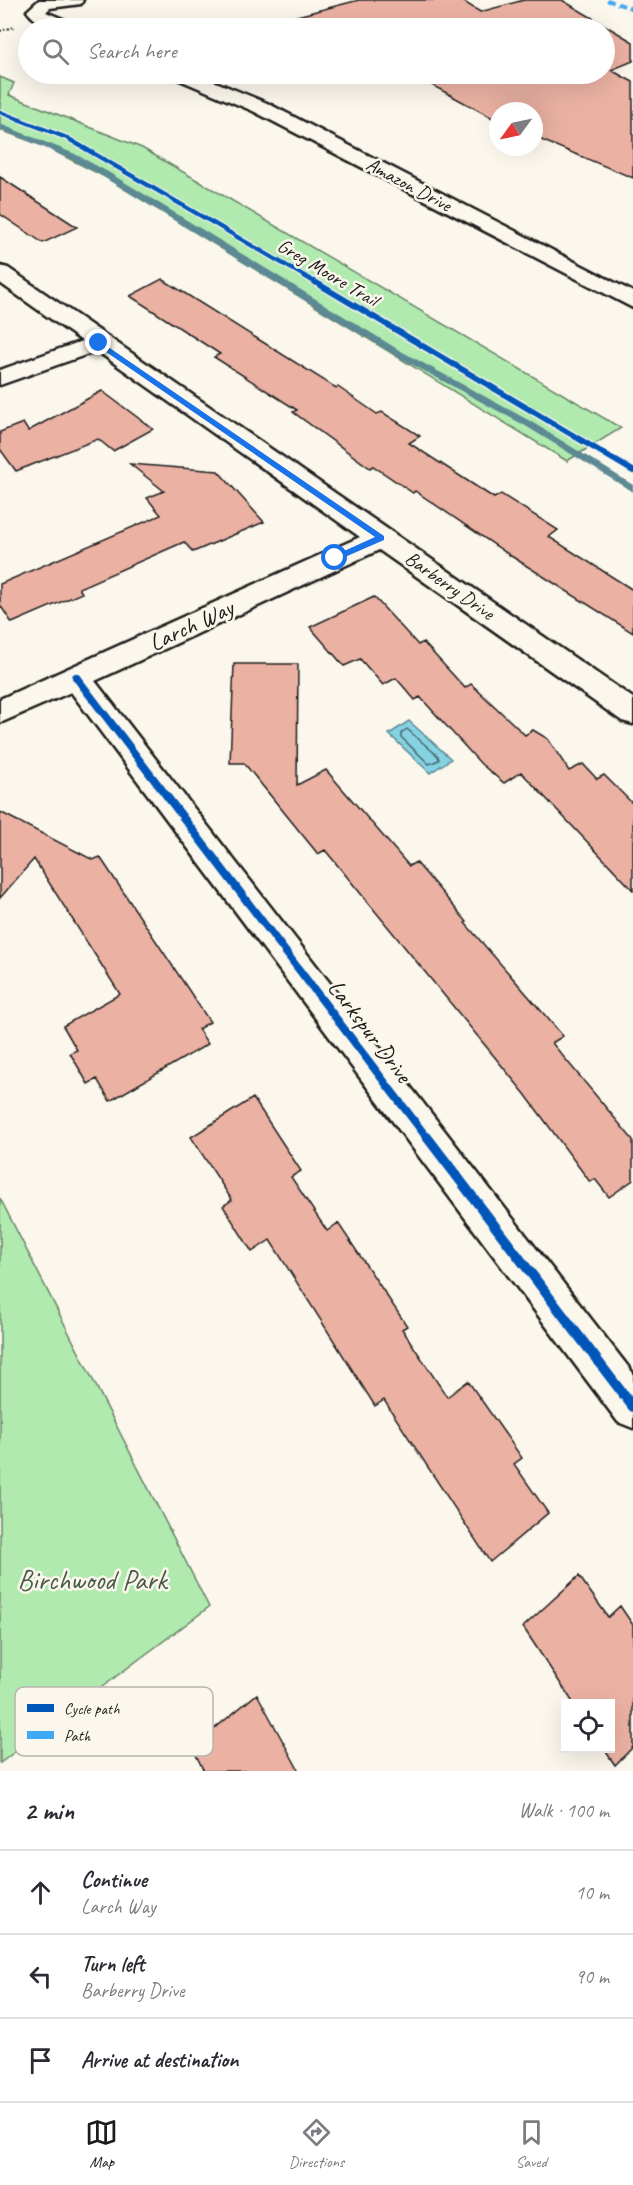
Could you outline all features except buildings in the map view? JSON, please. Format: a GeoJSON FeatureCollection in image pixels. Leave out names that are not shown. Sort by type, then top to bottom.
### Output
{"type":"FeatureCollection","features":[{"type":"Feature","properties":{"kind":"street"},"geometry":{"type":"LineString","coordinates":[[45,18],[36,11],[45,4],[75,0]]}},
{"type":"Feature","properties":{"kind":"street","name":"Amazon Drive"},"geometry":{"type":"LineString","coordinates":[[206,84],[261,106],[633,301]]}},
{"type":"Feature","properties":{"kind":"street","name":"Barberry Drive"},"geometry":{"type":"LineString","coordinates":[[0,273],[633,713]]}},
{"type":"Feature","properties":{"kind":"street"},"geometry":{"type":"LineString","coordinates":[[0,378],[99,343]]}},
{"type":"Feature","properties":{"kind":"street","name":"Larch Way"},"geometry":{"type":"LineString","coordinates":[[0,712],[381,538]]}},
{"type":"Feature","properties":{"kind":"street","name":"Larkspur Drive"},"geometry":{"type":"LineString","coordinates":[[76,677],[633,1407]]}},
{"type":"Feature","properties":{"kind":"green space"},"geometry":{"type":"Polygon","coordinates":[[[0,77],[14,83],[9,95],[142,148],[621,428],[567,461],[105,177],[46,147],[0,130],[0,77]]]}},
{"type":"Feature","properties":{"kind":"green space","name":"Birchwood Park"},"geometry":{"type":"Polygon","coordinates":[[[0,1198],[209,1607],[102,1687],[15,1687],[15,1752],[0,1763],[0,1198]]]}},
{"type":"Feature","properties":{"kind":"water"},"geometry":{"type":"Polygon","coordinates":[[[409,721],[451,759],[430,773],[389,734],[409,721]]]}},
{"type":"Feature","properties":{"kind":"waterway"},"geometry":{"type":"LineString","coordinates":[[0,126],[72,156],[105,174],[396,352],[527,423],[633,489]]}},
{"type":"Feature","properties":{"kind":"marked path"},"geometry":{"type":"LineString","coordinates":[[607,0],[633,9]]}},
{"type":"Feature","properties":{"kind":"cycle path","name":"Greg Moore Trail"},"geometry":{"type":"LineString","coordinates":[[0,112],[67,138],[168,195],[633,471]]}},
{"type":"Feature","properties":{"kind":"cycle path"},"geometry":{"type":"LineString","coordinates":[[76,677],[633,1407]]}},
{"type":"Feature","properties":{"kind":"route"},"geometry":{"type":"LineString","coordinates":[[99,343],[381,538],[335,558]]}}]}
